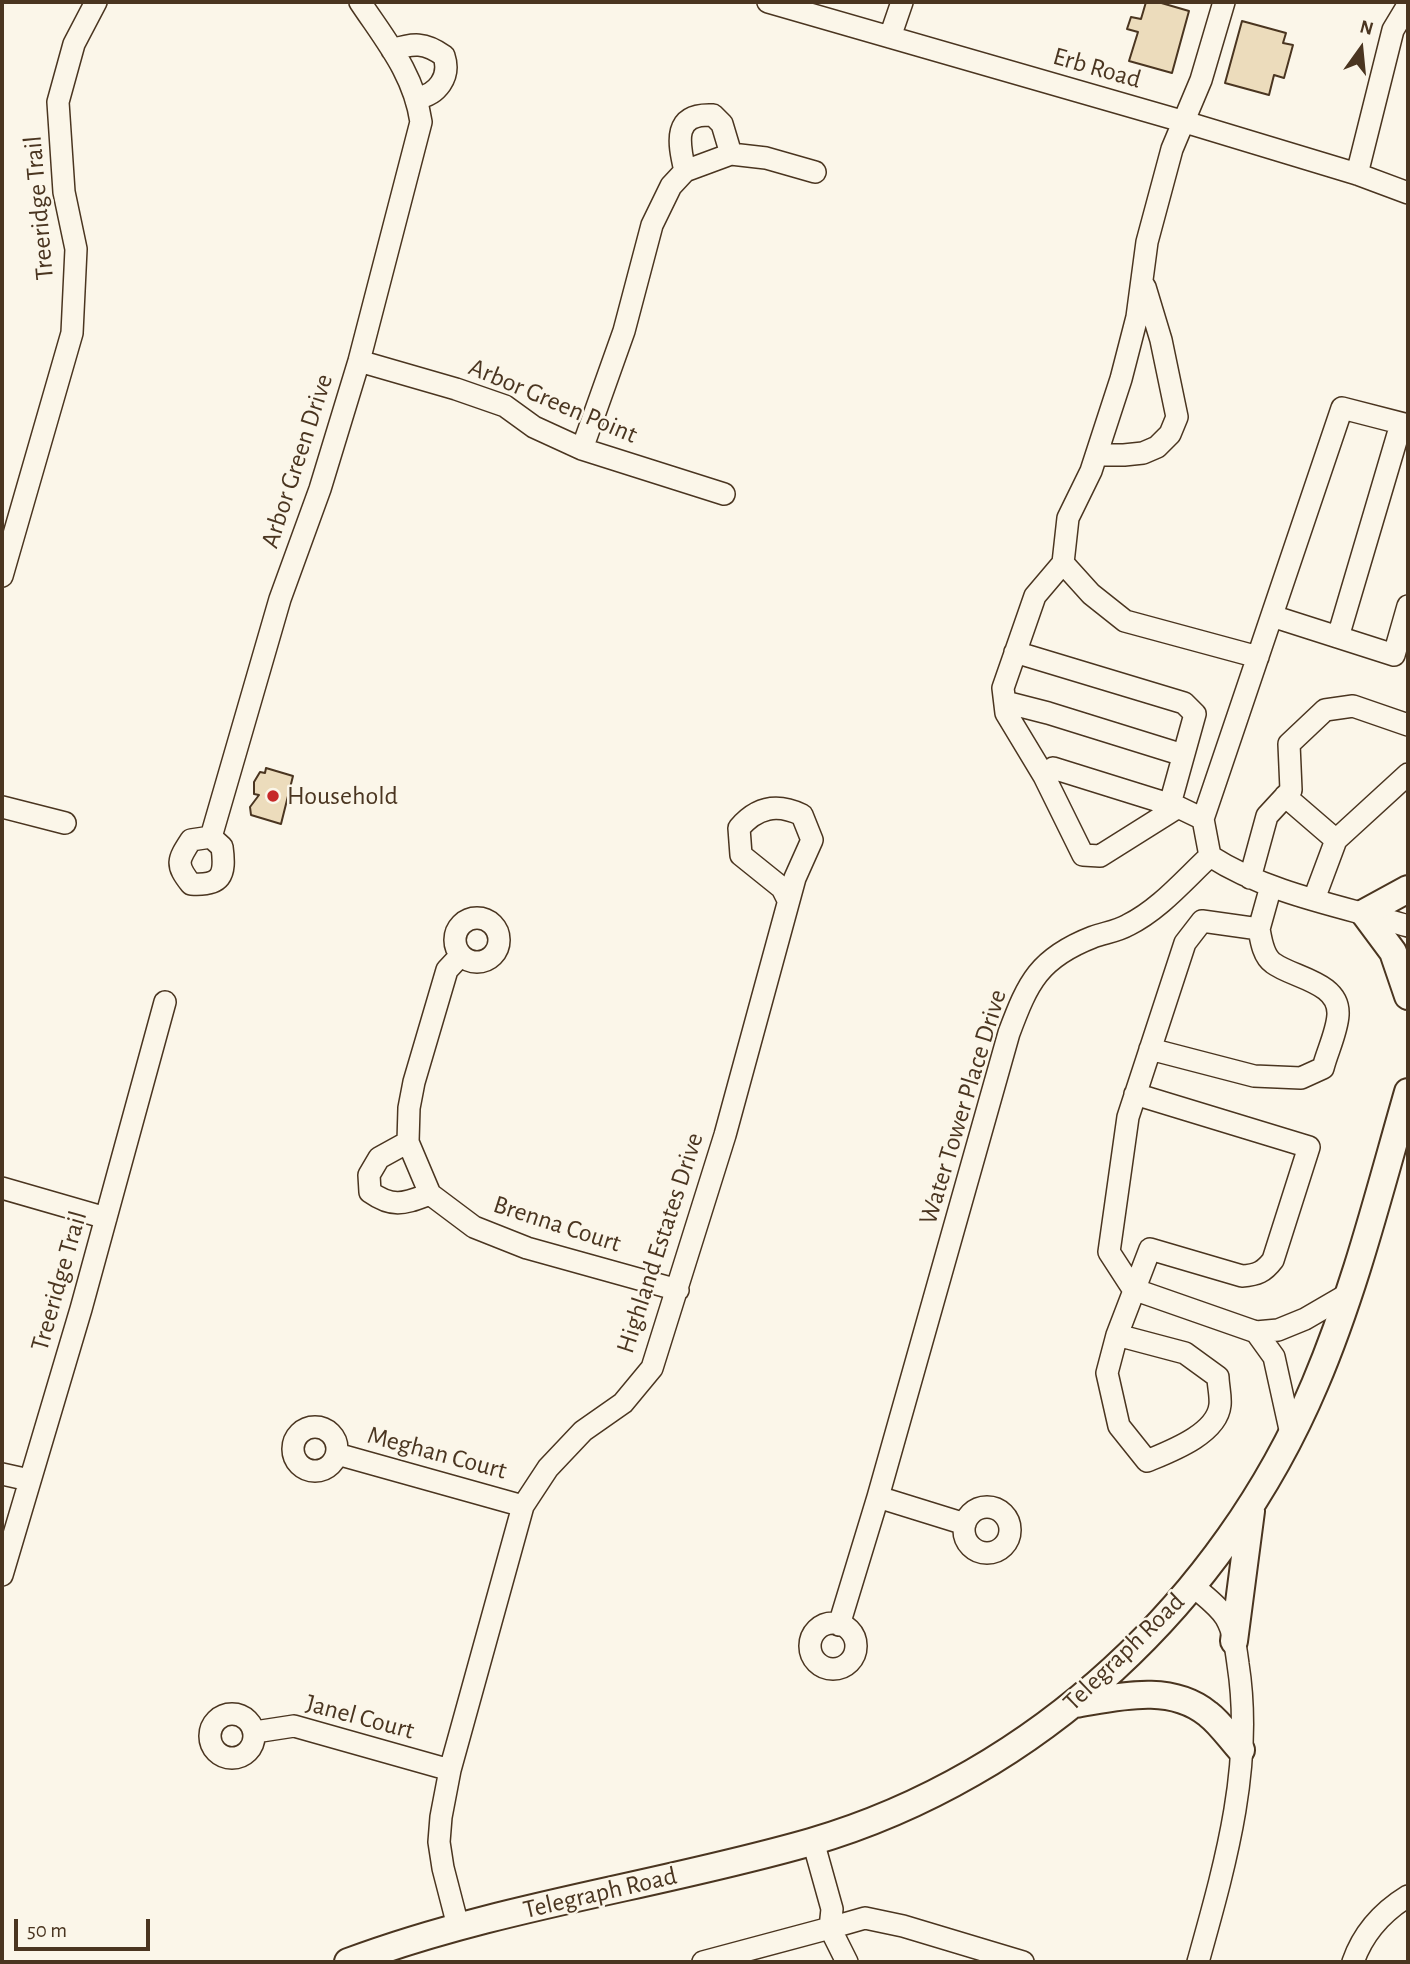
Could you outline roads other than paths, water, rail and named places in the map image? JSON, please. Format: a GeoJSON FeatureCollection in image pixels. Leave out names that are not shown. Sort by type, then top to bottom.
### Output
{"type":"FeatureCollection","features":[{"type":"Feature","properties":{"kind":"main road"},"geometry":{"type":"LineString","coordinates":[[1408,889],[1364,913],[1393,952],[1408,996]]}},
{"type":"Feature","properties":{"kind":"main road","name":"Telegraph Road"},"geometry":{"type":"LineString","coordinates":[[348,1962],[458,1926],[813,1841],[898,1809],[960,1779],[1005,1754],[1075,1704],[1145,1638],[1192,1586],[1253,1503],[1291,1434],[1314,1385],[1348,1294],[1408,1092]]}},
{"type":"Feature","properties":{"kind":"main road"},"geometry":{"type":"LineString","coordinates":[[1234,1641],[1253,1503]]}},
{"type":"Feature","properties":{"kind":"main road"},"geometry":{"type":"LineString","coordinates":[[1075,1704],[1141,1694],[1166,1696],[1207,1713],[1241,1750]]}},
{"type":"Feature","properties":{"kind":"street","name":"Treeridge Trail"},"geometry":{"type":"LineString","coordinates":[[2,576],[72,333],[75,249],[64,192],[58,102],[74,44],[96,2]]}},
{"type":"Feature","properties":{"kind":"street","name":"Arbor Green Drive"},"geometry":{"type":"LineString","coordinates":[[211,837],[280,600],[320,489],[359,361],[421,122],[417,98],[392,50],[360,2]]}},
{"type":"Feature","properties":{"kind":"street","name":"Erb Road"},"geometry":{"type":"LineString","coordinates":[[768,2],[1185,122],[1357,174],[1408,194]]}},
{"type":"Feature","properties":{"kind":"street"},"geometry":{"type":"LineString","coordinates":[[890,37],[902,2]]}},
{"type":"Feature","properties":{"kind":"street"},"geometry":{"type":"LineString","coordinates":[[1015,652],[1184,703],[1195,714],[1183,755],[1174,805],[1100,856],[1083,855],[1044,776],[1006,713],[1003,688],[1015,652],[1035,596],[1063,563],[1068,518],[1097,454],[1121,379],[1137,317],[1147,242],[1172,149],[1201,80],[1224,2]]}},
{"type":"Feature","properties":{"kind":"street"},"geometry":{"type":"LineString","coordinates":[[1357,174],[1393,30],[1408,5]]}},
{"type":"Feature","properties":{"kind":"street"},"geometry":{"type":"LineString","coordinates":[[392,50],[413,43],[431,47],[444,56],[445,74],[439,87],[429,96],[417,98]]}},
{"type":"Feature","properties":{"kind":"street"},"geometry":{"type":"LineString","coordinates":[[685,171],[679,136],[687,120],[697,114],[713,115],[722,124],[731,154]]}},
{"type":"Feature","properties":{"kind":"street"},"geometry":{"type":"LineString","coordinates":[[582,449],[624,331],[652,225],[671,186],[685,171],[731,154],[766,159],[816,172]]}},
{"type":"Feature","properties":{"kind":"street"},"geometry":{"type":"LineString","coordinates":[[1097,454],[1143,453],[1157,447],[1170,435],[1177,417],[1161,340],[1142,277]]}},
{"type":"Feature","properties":{"kind":"street","name":"Arbor Green Point"},"geometry":{"type":"LineString","coordinates":[[359,361],[505,406],[534,427],[582,449],[724,494]]}},
{"type":"Feature","properties":{"kind":"street"},"geometry":{"type":"LineString","coordinates":[[1339,637],[1405,424],[1342,408],[1203,819],[1210,856],[1250,878],[1408,926]]}},
{"type":"Feature","properties":{"kind":"street"},"geometry":{"type":"LineString","coordinates":[[1063,563],[1091,594],[1125,621],[1258,657]]}},
{"type":"Feature","properties":{"kind":"street"},"geometry":{"type":"LineString","coordinates":[[1272,616],[1394,655],[1408,606]]}},
{"type":"Feature","properties":{"kind":"street"},"geometry":{"type":"LineString","coordinates":[[1005,702],[1183,755]]}},
{"type":"Feature","properties":{"kind":"street"},"geometry":{"type":"LineString","coordinates":[[1250,878],[1267,816],[1291,790],[1290,744],[1325,710],[1353,706],[1408,725]]}},
{"type":"Feature","properties":{"kind":"street"},"geometry":{"type":"LineString","coordinates":[[1044,776],[1053,768],[1174,805],[1203,819]]}},
{"type":"Feature","properties":{"kind":"street"},"geometry":{"type":"LineString","coordinates":[[1314,899],[1336,840],[1408,774]]}},
{"type":"Feature","properties":{"kind":"street"},"geometry":{"type":"LineString","coordinates":[[1285,796],[1336,840]]}},
{"type":"Feature","properties":{"kind":"street"},"geometry":{"type":"LineString","coordinates":[[2,807],[65,823]]}},
{"type":"Feature","properties":{"kind":"street","name":"Water Tower Place Drive"},"geometry":{"type":"LineString","coordinates":[[839,1625],[878,1497],[1009,1033],[1023,997],[1041,968],[1060,952],[1127,926],[1162,902],[1210,856]]}},
{"type":"Feature","properties":{"kind":"street"},"geometry":{"type":"LineString","coordinates":[[1150,1049],[1254,1076],[1301,1078],[1322,1068],[1338,1014],[1334,999],[1325,989],[1271,962],[1262,948],[1259,929],[1271,886]]}},
{"type":"Feature","properties":{"kind":"street","name":"Highland Estates Drive"},"geometry":{"type":"LineString","coordinates":[[458,1926],[439,1842],[441,1817],[450,1770],[523,1506],[548,1468],[583,1431],[623,1403],[652,1368],[726,1135],[788,900]]}},
{"type":"Feature","properties":{"kind":"street"},"geometry":{"type":"LineString","coordinates":[[1259,929],[1202,921],[1185,943],[1128,1117],[1109,1252],[1133,1289],[1256,1332],[1278,1330],[1305,1319],[1348,1294]]}},
{"type":"Feature","properties":{"kind":"street"},"geometry":{"type":"LineString","coordinates":[[408,1142],[379,1158],[369,1175],[370,1192],[384,1201],[404,1204],[430,1194],[408,1142],[409,1108],[447,970],[461,955]]}},
{"type":"Feature","properties":{"kind":"street","name":"Treeridge Trail"},"geometry":{"type":"LineString","coordinates":[[2,1575],[81,1309],[165,1002]]}},
{"type":"Feature","properties":{"kind":"street"},"geometry":{"type":"LineString","coordinates":[[1117,1335],[1185,1353],[1218,1377],[1220,1406],[1213,1423],[1183,1446],[1147,1461],[1119,1426],[1107,1373],[1117,1335],[1150,1249],[1242,1276],[1258,1275],[1267,1268],[1273,1260],[1308,1147],[1135,1094]]}},
{"type":"Feature","properties":{"kind":"street"},"geometry":{"type":"LineString","coordinates":[[2,1188],[106,1218]]}},
{"type":"Feature","properties":{"kind":"street","name":"Brenna Court"},"geometry":{"type":"LineString","coordinates":[[430,1194],[474,1227],[527,1248],[678,1290]]}},
{"type":"Feature","properties":{"kind":"street"},"geometry":{"type":"LineString","coordinates":[[1256,1332],[1273,1357],[1291,1434]]}},
{"type":"Feature","properties":{"kind":"street","name":"Meghan Court"},"geometry":{"type":"LineString","coordinates":[[337,1454],[523,1506]]}},
{"type":"Feature","properties":{"kind":"street"},"geometry":{"type":"LineString","coordinates":[[2,1474],[29,1480]]}},
{"type":"Feature","properties":{"kind":"street"},"geometry":{"type":"LineString","coordinates":[[878,1497],[965,1524]]}},
{"type":"Feature","properties":{"kind":"street"},"geometry":{"type":"LineString","coordinates":[[1192,1586],[1219,1608],[1227,1619],[1234,1641],[1242,1702],[1238,1796],[1229,1845],[1198,1962]]}},
{"type":"Feature","properties":{"kind":"street","name":"Janel Court"},"geometry":{"type":"LineString","coordinates":[[255,1732],[294,1726],[450,1770]]}},
{"type":"Feature","properties":{"kind":"street"},"geometry":{"type":"LineString","coordinates":[[813,1841],[832,1909],[830,1927],[847,1962]]}},
{"type":"Feature","properties":{"kind":"street"},"geometry":{"type":"LineString","coordinates":[[1353,1962],[1360,1942],[1380,1917],[1408,1896]]}},
{"type":"Feature","properties":{"kind":"street"},"geometry":{"type":"LineString","coordinates":[[703,1962],[865,1917],[1023,1962]]}},
{"type":"Feature","properties":{"kind":"place","name":"Household"},"geometry":{"type":"Point","coordinates":[273,796]}}]}
